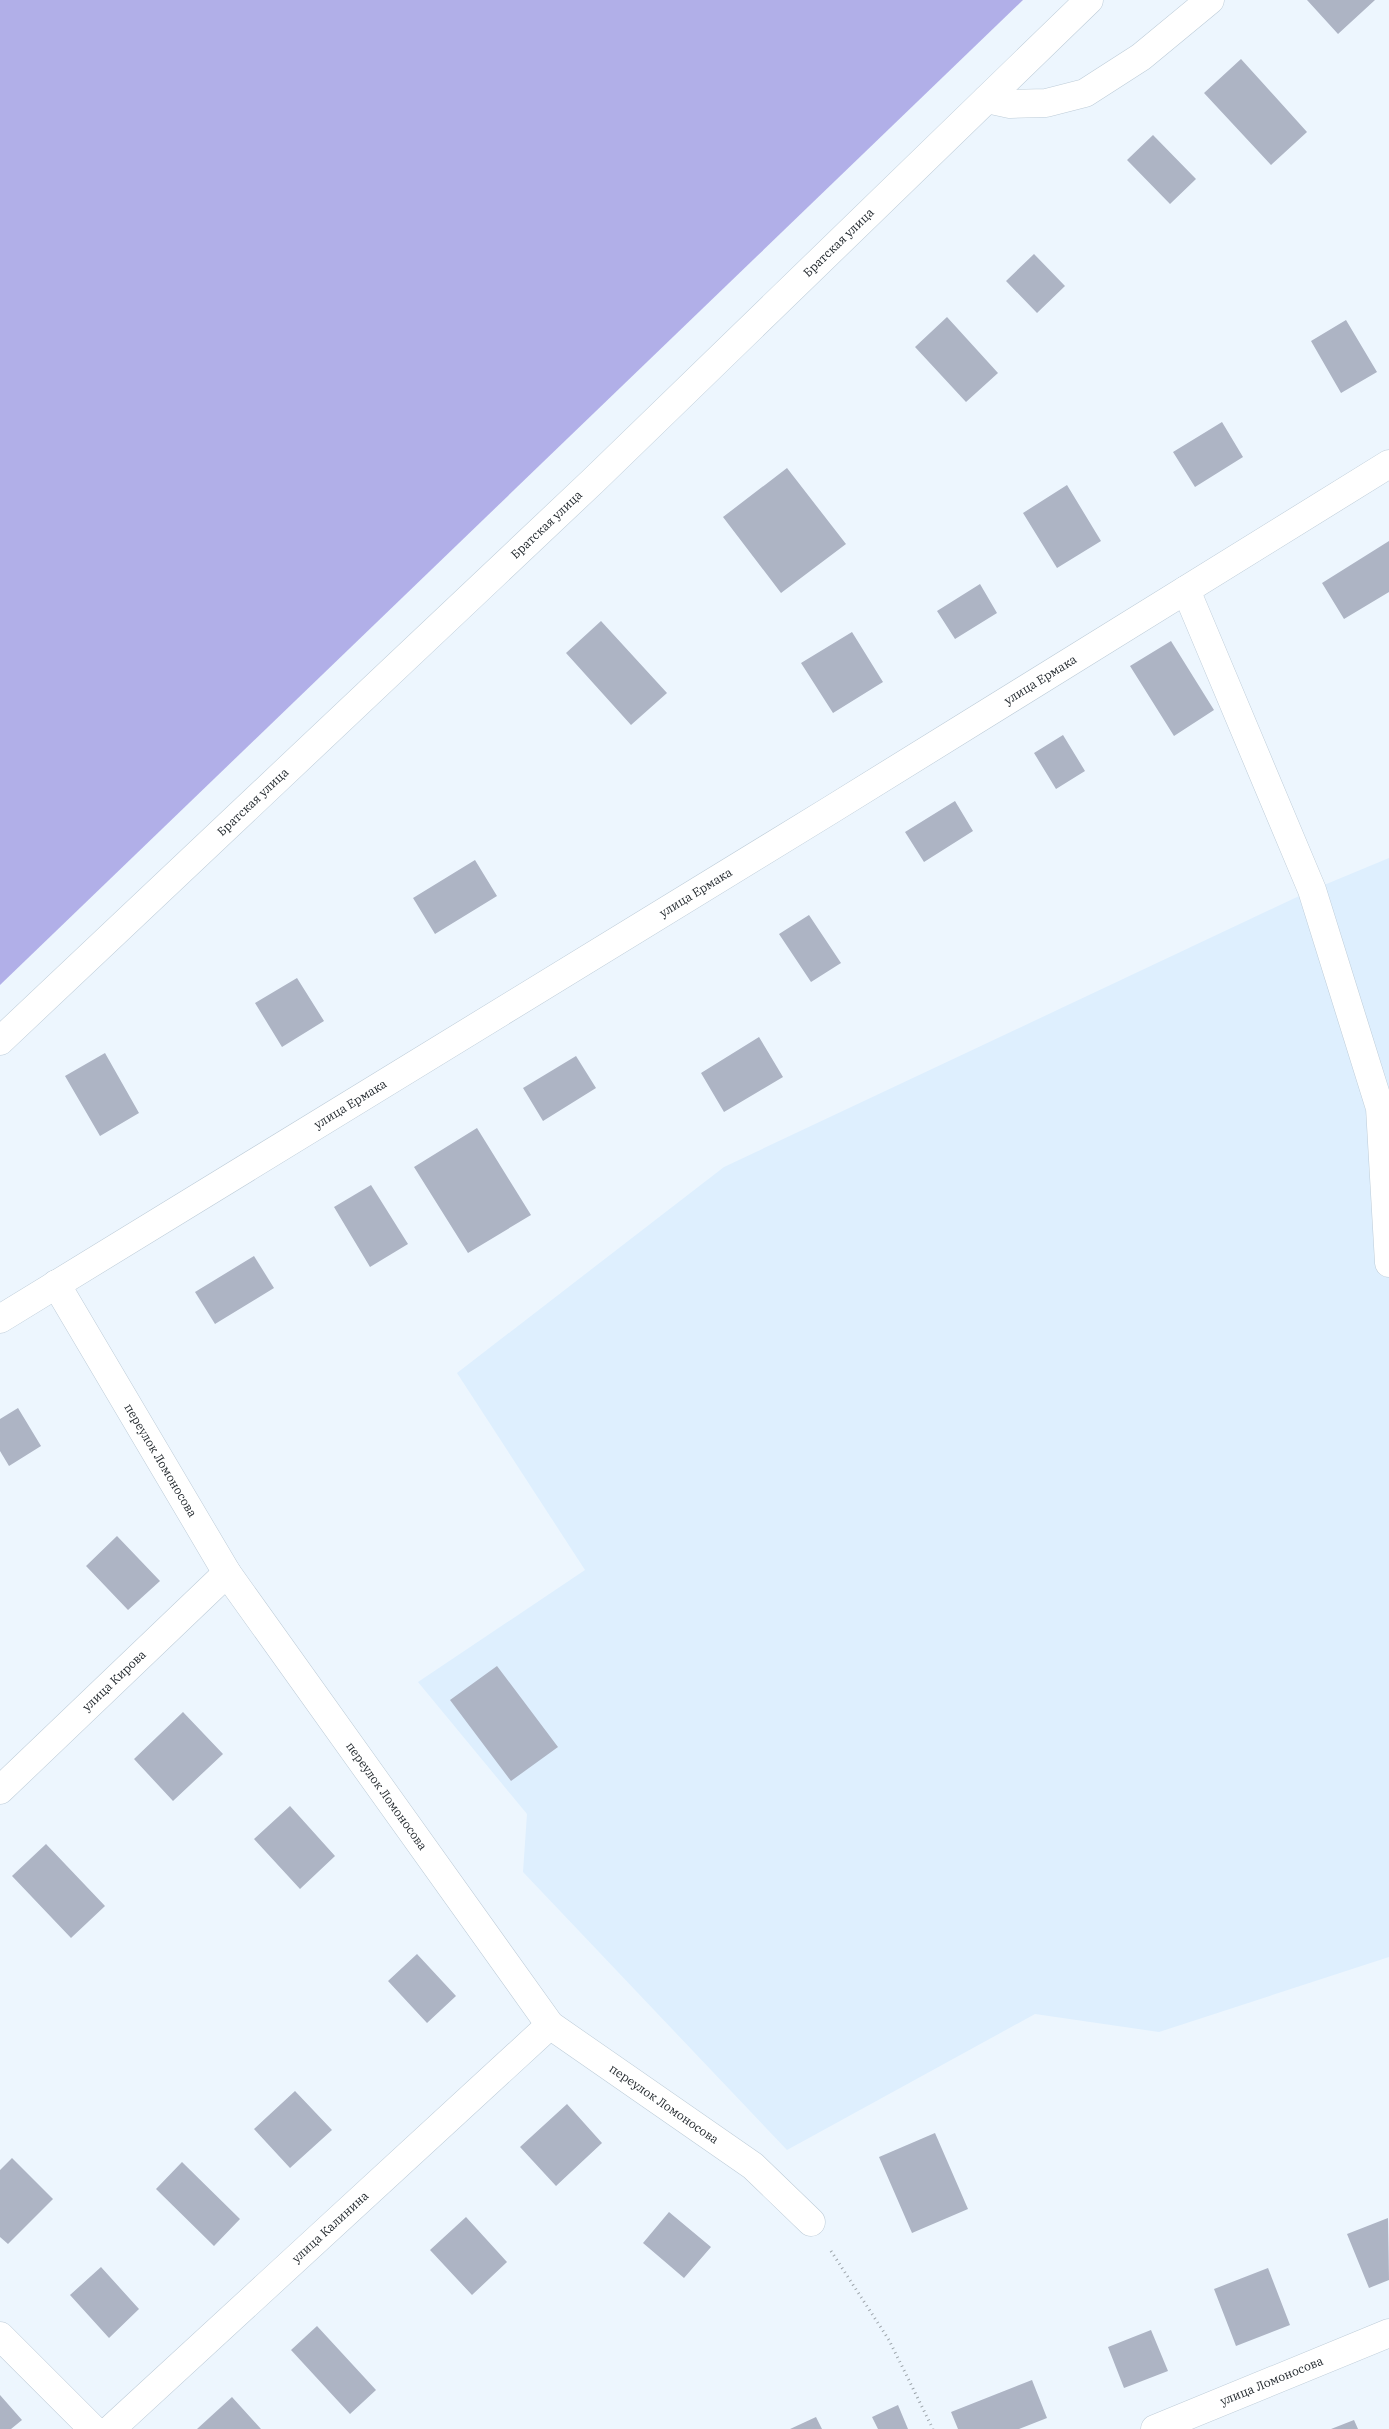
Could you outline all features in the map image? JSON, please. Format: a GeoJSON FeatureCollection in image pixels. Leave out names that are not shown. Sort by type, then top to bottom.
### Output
{"type":"FeatureCollection","features":[{"type":"Feature","properties":{"kind":"street","name":"Братская улица"},"geometry":{"type":"LineString","coordinates":[[0,1042],[593,482],[1089,0]]}},
{"type":"Feature","properties":{"kind":"street"},"geometry":{"type":"LineString","coordinates":[[988,98],[1010,104],[1046,103],[1085,93],[1141,57],[1210,0]]}},
{"type":"Feature","properties":{"kind":"street","name":"улица Ермака"},"geometry":{"type":"LineString","coordinates":[[0,1319],[821,816],[1389,464]]}},
{"type":"Feature","properties":{"kind":"street"},"geometry":{"type":"LineString","coordinates":[[1186,590],[1312,890],[1380,1108],[1389,1263]]}},
{"type":"Feature","properties":{"kind":"street","name":"переулок Ломоносова"},"geometry":{"type":"LineString","coordinates":[[56,1284],[227,1573],[550,2025],[753,2166],[811,2222]]}},
{"type":"Feature","properties":{"kind":"street","name":"улица Кирова"},"geometry":{"type":"LineString","coordinates":[[0,1790],[227,1573]]}},
{"type":"Feature","properties":{"kind":"street","name":"улица Калинина"},"geometry":{"type":"LineString","coordinates":[[111,2429],[550,2025]]}},
{"type":"Feature","properties":{"kind":"street","name":"улица Ломоносова"},"geometry":{"type":"LineString","coordinates":[[1155,2429],[1389,2334]]}},
{"type":"Feature","properties":{"kind":"street"},"geometry":{"type":"LineString","coordinates":[[0,2336],[93,2429]]}},
{"type":"Feature","properties":{"kind":"path"},"geometry":{"type":"LineString","coordinates":[[811,2222],[889,2340],[933,2429]]}},
{"type":"Feature","properties":{"kind":"shaded area"},"geometry":{"type":"Polygon","coordinates":[[[0,0],[1023,0],[0,985],[0,0]]]}},
{"type":"Feature","properties":{"kind":"shaded area"},"geometry":{"type":"Polygon","coordinates":[[[1389,858],[1389,1957],[1159,2032],[1035,2014],[787,2150],[523,1872],[527,1814],[418,1682],[585,1570],[457,1373],[724,1167],[1312,890],[1389,858]]]}},
{"type":"Feature","properties":{"kind":"building"},"geometry":{"type":"Polygon","coordinates":[[[1307,0],[1375,0],[1338,34],[1307,0]]]}},
{"type":"Feature","properties":{"kind":"building"},"geometry":{"type":"Polygon","coordinates":[[[1241,59],[1307,132],[1271,165],[1204,93],[1241,59]]]}},
{"type":"Feature","properties":{"kind":"building"},"geometry":{"type":"Polygon","coordinates":[[[1153,135],[1196,179],[1170,204],[1127,160],[1153,135]]]}},
{"type":"Feature","properties":{"kind":"building"},"geometry":{"type":"Polygon","coordinates":[[[1034,254],[1065,286],[1037,313],[1006,281],[1034,254]]]}},
{"type":"Feature","properties":{"kind":"building"},"geometry":{"type":"Polygon","coordinates":[[[947,317],[998,373],[966,402],[915,347],[947,317]]]}},
{"type":"Feature","properties":{"kind":"building"},"geometry":{"type":"Polygon","coordinates":[[[1346,320],[1377,372],[1341,393],[1311,341],[1346,320]]]}},
{"type":"Feature","properties":{"kind":"building"},"geometry":{"type":"Polygon","coordinates":[[[1222,422],[1243,457],[1195,487],[1173,452],[1222,422]]]}},
{"type":"Feature","properties":{"kind":"building"},"geometry":{"type":"Polygon","coordinates":[[[787,468],[846,544],[781,593],[723,517],[787,468]]]}},
{"type":"Feature","properties":{"kind":"building"},"geometry":{"type":"Polygon","coordinates":[[[1067,485],[1101,541],[1057,568],[1023,513],[1067,485]]]}},
{"type":"Feature","properties":{"kind":"building"},"geometry":{"type":"Polygon","coordinates":[[[1389,541],[1389,592],[1344,619],[1322,583],[1389,541]]]}},
{"type":"Feature","properties":{"kind":"building"},"geometry":{"type":"Polygon","coordinates":[[[980,584],[997,613],[955,639],[937,611],[980,584]]]}},
{"type":"Feature","properties":{"kind":"building"},"geometry":{"type":"Polygon","coordinates":[[[601,621],[667,693],[631,725],[566,653],[601,621]]]}},
{"type":"Feature","properties":{"kind":"building"},"geometry":{"type":"Polygon","coordinates":[[[852,632],[883,682],[833,713],[801,663],[852,632]]]}},
{"type":"Feature","properties":{"kind":"building"},"geometry":{"type":"Polygon","coordinates":[[[1171,641],[1214,710],[1174,736],[1130,666],[1171,641]]]}},
{"type":"Feature","properties":{"kind":"building"},"geometry":{"type":"Polygon","coordinates":[[[1063,735],[1085,771],[1056,789],[1034,753],[1063,735]]]}},
{"type":"Feature","properties":{"kind":"building"},"geometry":{"type":"Polygon","coordinates":[[[955,801],[973,831],[924,862],[905,832],[955,801]]]}},
{"type":"Feature","properties":{"kind":"building"},"geometry":{"type":"Polygon","coordinates":[[[475,860],[497,896],[435,934],[413,898],[475,860]]]}},
{"type":"Feature","properties":{"kind":"building"},"geometry":{"type":"Polygon","coordinates":[[[809,915],[841,963],[811,982],[779,934],[809,915]]]}},
{"type":"Feature","properties":{"kind":"building"},"geometry":{"type":"Polygon","coordinates":[[[297,978],[324,1021],[282,1047],[255,1003],[297,978]]]}},
{"type":"Feature","properties":{"kind":"building"},"geometry":{"type":"Polygon","coordinates":[[[759,1037],[783,1077],[724,1112],[701,1073],[759,1037]]]}},
{"type":"Feature","properties":{"kind":"building"},"geometry":{"type":"Polygon","coordinates":[[[105,1053],[139,1113],[100,1136],[65,1076],[105,1053]]]}},
{"type":"Feature","properties":{"kind":"building"},"geometry":{"type":"Polygon","coordinates":[[[576,1056],[596,1088],[543,1121],[523,1088],[576,1056]]]}},
{"type":"Feature","properties":{"kind":"building"},"geometry":{"type":"Polygon","coordinates":[[[477,1128],[531,1215],[468,1253],[414,1167],[477,1128]]]}},
{"type":"Feature","properties":{"kind":"building"},"geometry":{"type":"Polygon","coordinates":[[[371,1185],[408,1244],[370,1267],[334,1207],[371,1185]]]}},
{"type":"Feature","properties":{"kind":"building"},"geometry":{"type":"Polygon","coordinates":[[[254,1256],[274,1288],[215,1324],[195,1292],[254,1256]]]}},
{"type":"Feature","properties":{"kind":"building"},"geometry":{"type":"Polygon","coordinates":[[[18,1408],[41,1446],[9,1466],[0,1451],[0,1419],[18,1408]]]}},
{"type":"Feature","properties":{"kind":"building"},"geometry":{"type":"Polygon","coordinates":[[[117,1536],[160,1581],[128,1610],[86,1566],[117,1536]]]}},
{"type":"Feature","properties":{"kind":"building"},"geometry":{"type":"Polygon","coordinates":[[[497,1666],[558,1747],[511,1781],[450,1700],[497,1666]]]}},
{"type":"Feature","properties":{"kind":"building"},"geometry":{"type":"Polygon","coordinates":[[[183,1712],[223,1754],[173,1801],[134,1759],[183,1712]]]}},
{"type":"Feature","properties":{"kind":"building"},"geometry":{"type":"Polygon","coordinates":[[[290,1806],[335,1856],[300,1889],[254,1839],[290,1806]]]}},
{"type":"Feature","properties":{"kind":"building"},"geometry":{"type":"Polygon","coordinates":[[[46,1844],[105,1906],[71,1938],[12,1876],[46,1844]]]}},
{"type":"Feature","properties":{"kind":"building"},"geometry":{"type":"Polygon","coordinates":[[[417,1954],[456,1996],[427,2023],[388,1981],[417,1954]]]}},
{"type":"Feature","properties":{"kind":"building"},"geometry":{"type":"Polygon","coordinates":[[[295,2091],[332,2130],[290,2168],[254,2129],[295,2091]]]}},
{"type":"Feature","properties":{"kind":"building"},"geometry":{"type":"Polygon","coordinates":[[[567,2104],[602,2143],[556,2186],[520,2147],[567,2104]]]}},
{"type":"Feature","properties":{"kind":"building"},"geometry":{"type":"Polygon","coordinates":[[[935,2133],[968,2209],[912,2233],[879,2157],[935,2133]]]}},
{"type":"Feature","properties":{"kind":"building"},"geometry":{"type":"Polygon","coordinates":[[[12,2158],[53,2199],[8,2244],[0,2237],[0,2170],[12,2158]]]}},
{"type":"Feature","properties":{"kind":"building"},"geometry":{"type":"Polygon","coordinates":[[[182,2162],[240,2219],[214,2246],[156,2189],[182,2162]]]}},
{"type":"Feature","properties":{"kind":"building"},"geometry":{"type":"Polygon","coordinates":[[[669,2212],[711,2247],[684,2278],[643,2243],[669,2212]]]}},
{"type":"Feature","properties":{"kind":"building"},"geometry":{"type":"Polygon","coordinates":[[[466,2217],[507,2262],[472,2295],[430,2250],[466,2217]]]}},
{"type":"Feature","properties":{"kind":"building"},"geometry":{"type":"Polygon","coordinates":[[[1388,2218],[1389,2280],[1369,2288],[1347,2234],[1388,2218]]]}},
{"type":"Feature","properties":{"kind":"building"},"geometry":{"type":"Polygon","coordinates":[[[101,2267],[139,2309],[109,2338],[70,2295],[101,2267]]]}},
{"type":"Feature","properties":{"kind":"building"},"geometry":{"type":"Polygon","coordinates":[[[1268,2268],[1290,2325],[1236,2346],[1214,2289],[1268,2268]]]}},
{"type":"Feature","properties":{"kind":"building"},"geometry":{"type":"Polygon","coordinates":[[[317,2326],[376,2390],[350,2414],[291,2350],[317,2326]]]}},
{"type":"Feature","properties":{"kind":"building"},"geometry":{"type":"Polygon","coordinates":[[[1151,2330],[1168,2371],[1124,2388],[1108,2347],[1151,2330]]]}},
{"type":"Feature","properties":{"kind":"building"},"geometry":{"type":"Polygon","coordinates":[[[1032,2380],[1047,2418],[1019,2429],[958,2429],[951,2412],[1032,2380]]]}},
{"type":"Feature","properties":{"kind":"building"},"geometry":{"type":"Polygon","coordinates":[[[0,2395],[22,2420],[11,2429],[0,2429],[0,2395]]]}},
{"type":"Feature","properties":{"kind":"building"},"geometry":{"type":"Polygon","coordinates":[[[232,2397],[261,2429],[197,2429],[232,2397]]]}},
{"type":"Feature","properties":{"kind":"building"},"geometry":{"type":"Polygon","coordinates":[[[898,2405],[908,2429],[878,2429],[872,2417],[898,2405]]]}},
{"type":"Feature","properties":{"kind":"building"},"geometry":{"type":"Polygon","coordinates":[[[816,2417],[822,2429],[790,2429],[816,2417]]]}},
{"type":"Feature","properties":{"kind":"building"},"geometry":{"type":"Polygon","coordinates":[[[1354,2420],[1358,2429],[1331,2429],[1354,2420]]]}}]}
